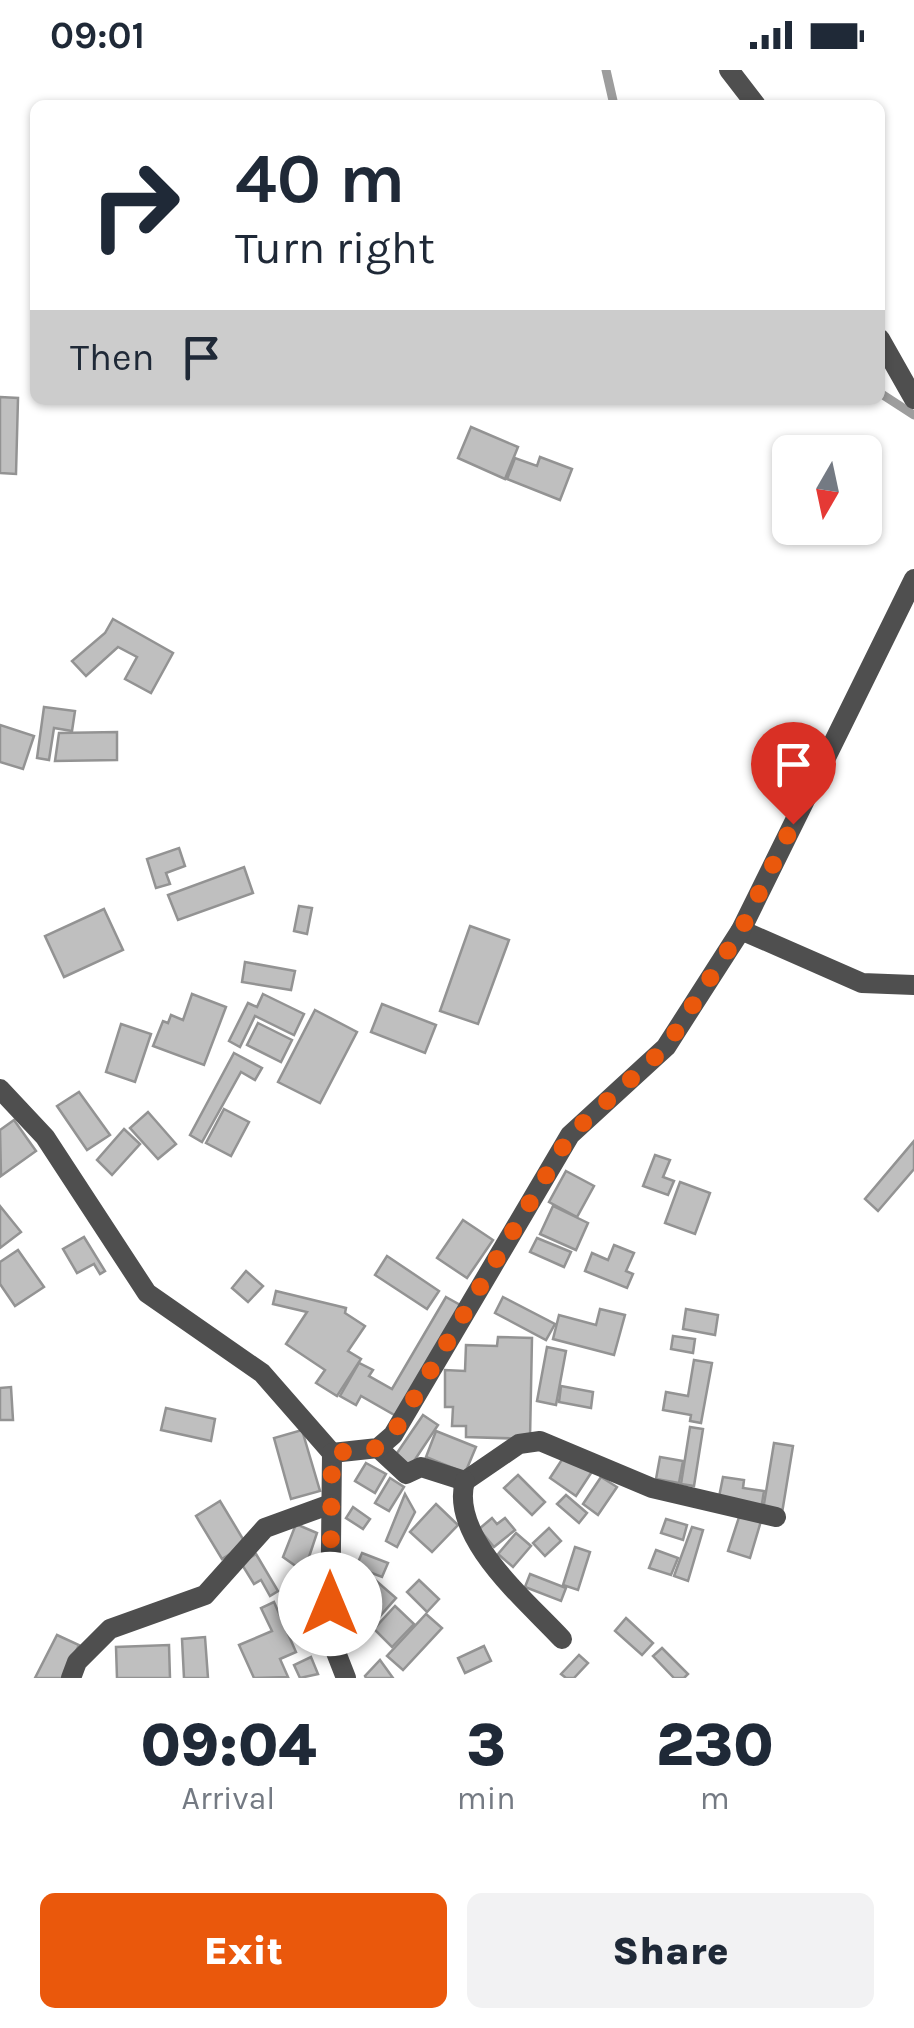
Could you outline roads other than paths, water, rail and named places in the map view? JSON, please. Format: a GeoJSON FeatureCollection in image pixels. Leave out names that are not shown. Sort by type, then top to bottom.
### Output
{"type":"FeatureCollection","features":[{"type":"Feature","properties":{"kind":"street"},"geometry":{"type":"LineString","coordinates":[[729,70],[752,100]]}},
{"type":"Feature","properties":{"kind":"street"},"geometry":{"type":"LineString","coordinates":[[885,348],[914,398]]}},
{"type":"Feature","properties":{"kind":"street"},"geometry":{"type":"LineString","coordinates":[[914,368],[908,380],[914,398]]}},
{"type":"Feature","properties":{"kind":"street"},"geometry":{"type":"LineString","coordinates":[[332,1453],[378,1448],[393,1434],[570,1135],[666,1047],[741,930],[914,579]]}},
{"type":"Feature","properties":{"kind":"street"},"geometry":{"type":"LineString","coordinates":[[741,930],[862,983],[914,985]]}},
{"type":"Feature","properties":{"kind":"street"},"geometry":{"type":"LineString","coordinates":[[0,1089],[45,1137],[146,1293],[262,1374],[332,1453],[330,1637],[346,1678]]}},
{"type":"Feature","properties":{"kind":"street"},"geometry":{"type":"LineString","coordinates":[[562,1639],[479,1549],[460,1496],[465,1481],[519,1444],[540,1441],[652,1488],[776,1517]]}},
{"type":"Feature","properties":{"kind":"street"},"geometry":{"type":"LineString","coordinates":[[378,1448],[406,1474],[420,1466],[465,1481]]}},
{"type":"Feature","properties":{"kind":"street"},"geometry":{"type":"LineString","coordinates":[[72,1678],[78,1662],[110,1629],[205,1595],[265,1528],[331,1504]]}},
{"type":"Feature","properties":{"kind":"waterway"},"geometry":{"type":"LineString","coordinates":[[606,70],[613,100]]}},
{"type":"Feature","properties":{"kind":"waterway"},"geometry":{"type":"LineString","coordinates":[[885,396],[914,415]]}}]}
